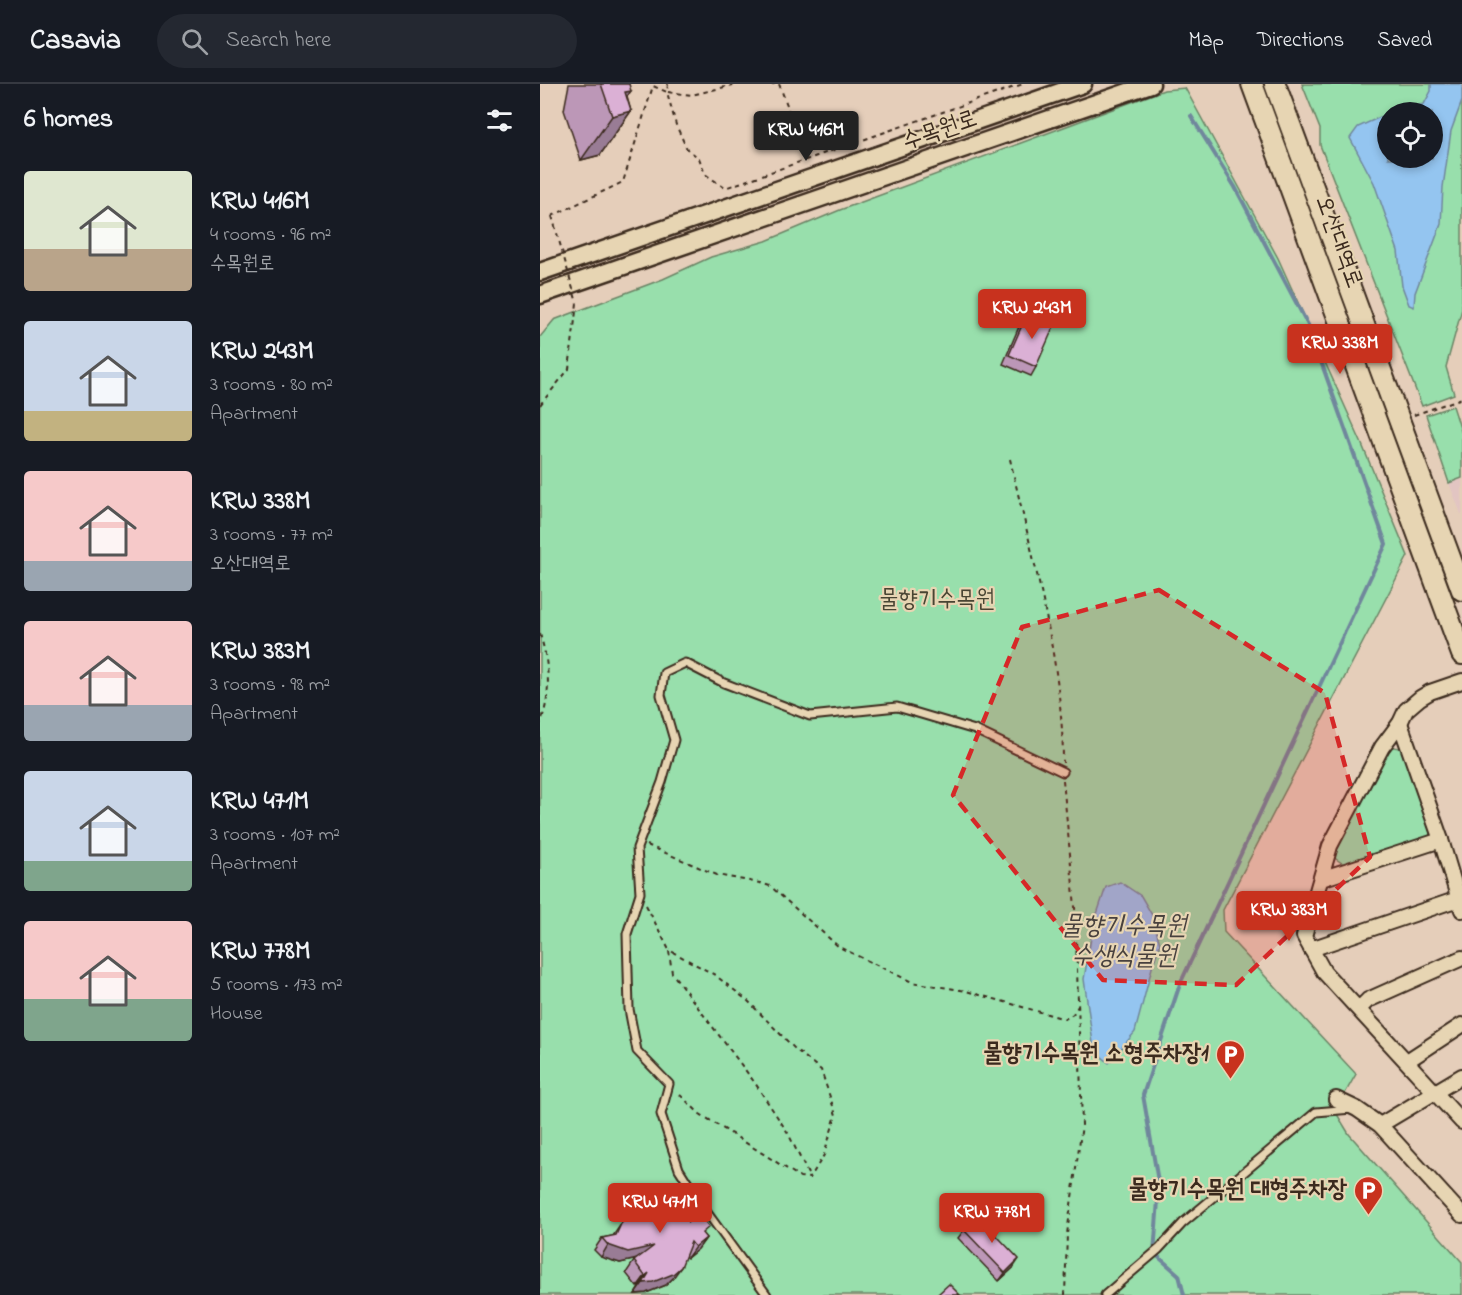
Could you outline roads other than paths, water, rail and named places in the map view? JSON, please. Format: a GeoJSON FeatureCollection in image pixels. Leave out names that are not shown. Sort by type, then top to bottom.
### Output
{"type":"FeatureCollection","features":[{"type":"Feature","properties":{"kind":"main road","name":"오산대역로"},"geometry":{"type":"LineString","coordinates":[[1252,84],[1462,654]]}},
{"type":"Feature","properties":{"kind":"main road","name":"오산대역로"},"geometry":{"type":"LineString","coordinates":[[1275,84],[1462,590]]}},
{"type":"Feature","properties":{"kind":"street","name":"수목원로"},"geometry":{"type":"LineString","coordinates":[[540,272],[1083,84]]}},
{"type":"Feature","properties":{"kind":"street","name":"수목원로"},"geometry":{"type":"LineString","coordinates":[[540,295],[1151,84]]}},
{"type":"Feature","properties":{"kind":"street"},"geometry":{"type":"LineString","coordinates":[[1462,681],[1430,692],[1420,698],[1406,710],[1400,723],[1382,747],[1330,846],[1304,936],[1324,972],[1462,1122]]}},
{"type":"Feature","properties":{"kind":"street"},"geometry":{"type":"LineString","coordinates":[[1311,949],[1460,904],[1441,840],[1400,723]]}},
{"type":"Feature","properties":{"kind":"street"},"geometry":{"type":"LineString","coordinates":[[1321,879],[1441,840]]}},
{"type":"Feature","properties":{"kind":"street"},"geometry":{"type":"LineString","coordinates":[[1359,1009],[1368,1000],[1462,958]]}},
{"type":"Feature","properties":{"kind":"street"},"geometry":{"type":"LineString","coordinates":[[1407,1061],[1462,1025]]}},
{"type":"Feature","properties":{"kind":"street"},"geometry":{"type":"LineString","coordinates":[[1380,1125],[1462,1076]]}},
{"type":"Feature","properties":{"kind":"street"},"geometry":{"type":"LineString","coordinates":[[1336,1099],[1357,1109],[1380,1125],[1462,1215]]}},
{"type":"Feature","properties":{"kind":"lane"},"geometry":{"type":"LineString","coordinates":[[766,1295],[703,1207],[679,1169],[662,1114],[669,1084],[637,1051],[628,1009],[627,934],[640,893],[637,848],[662,782],[674,740],[661,695],[664,673],[685,663],[724,683],[810,716],[897,707],[975,730],[1063,772]]}},
{"type":"Feature","properties":{"kind":"lane"},"geometry":{"type":"LineString","coordinates":[[1105,1295],[1159,1249],[1178,1228],[1316,1112],[1357,1109]]}},
{"type":"Feature","properties":{"kind":"water"},"geometry":{"type":"Polygon","coordinates":[[[1431,84],[1462,84],[1462,101],[1451,131],[1443,187],[1441,224],[1415,293],[1414,307],[1409,305],[1402,286],[1398,251],[1374,183],[1350,138],[1358,127],[1377,118],[1377,168],[1443,168],[1443,102],[1425,102],[1431,91],[1431,84]]]}},
{"type":"Feature","properties":{"kind":"water","name":"물향기수목원 수생식물원"},"geometry":{"type":"Polygon","coordinates":[[[1120,882],[1141,896],[1152,915],[1160,944],[1135,1032],[1109,1063],[1094,1050],[1084,979],[1093,926],[1106,887],[1120,882]]]}},
{"type":"Feature","properties":{"kind":"waterway"},"geometry":{"type":"LineString","coordinates":[[1184,1295],[1179,1275],[1154,1253],[1159,1187],[1143,1095],[1180,984],[1386,544],[1308,325],[1235,187],[1191,116]]}},
{"type":"Feature","properties":{"kind":"place","name":"물향기수목원 소형주차장1"},"geometry":{"type":"Point","coordinates":[1230,1080]}},
{"type":"Feature","properties":{"kind":"place","name":"물향기수목원 대형주차장"},"geometry":{"type":"Point","coordinates":[1368,1216]}},
{"type":"Feature","properties":{"kind":"park label","name":"물향기수목원"},"geometry":{"type":"Point","coordinates":[937,600]}}]}
